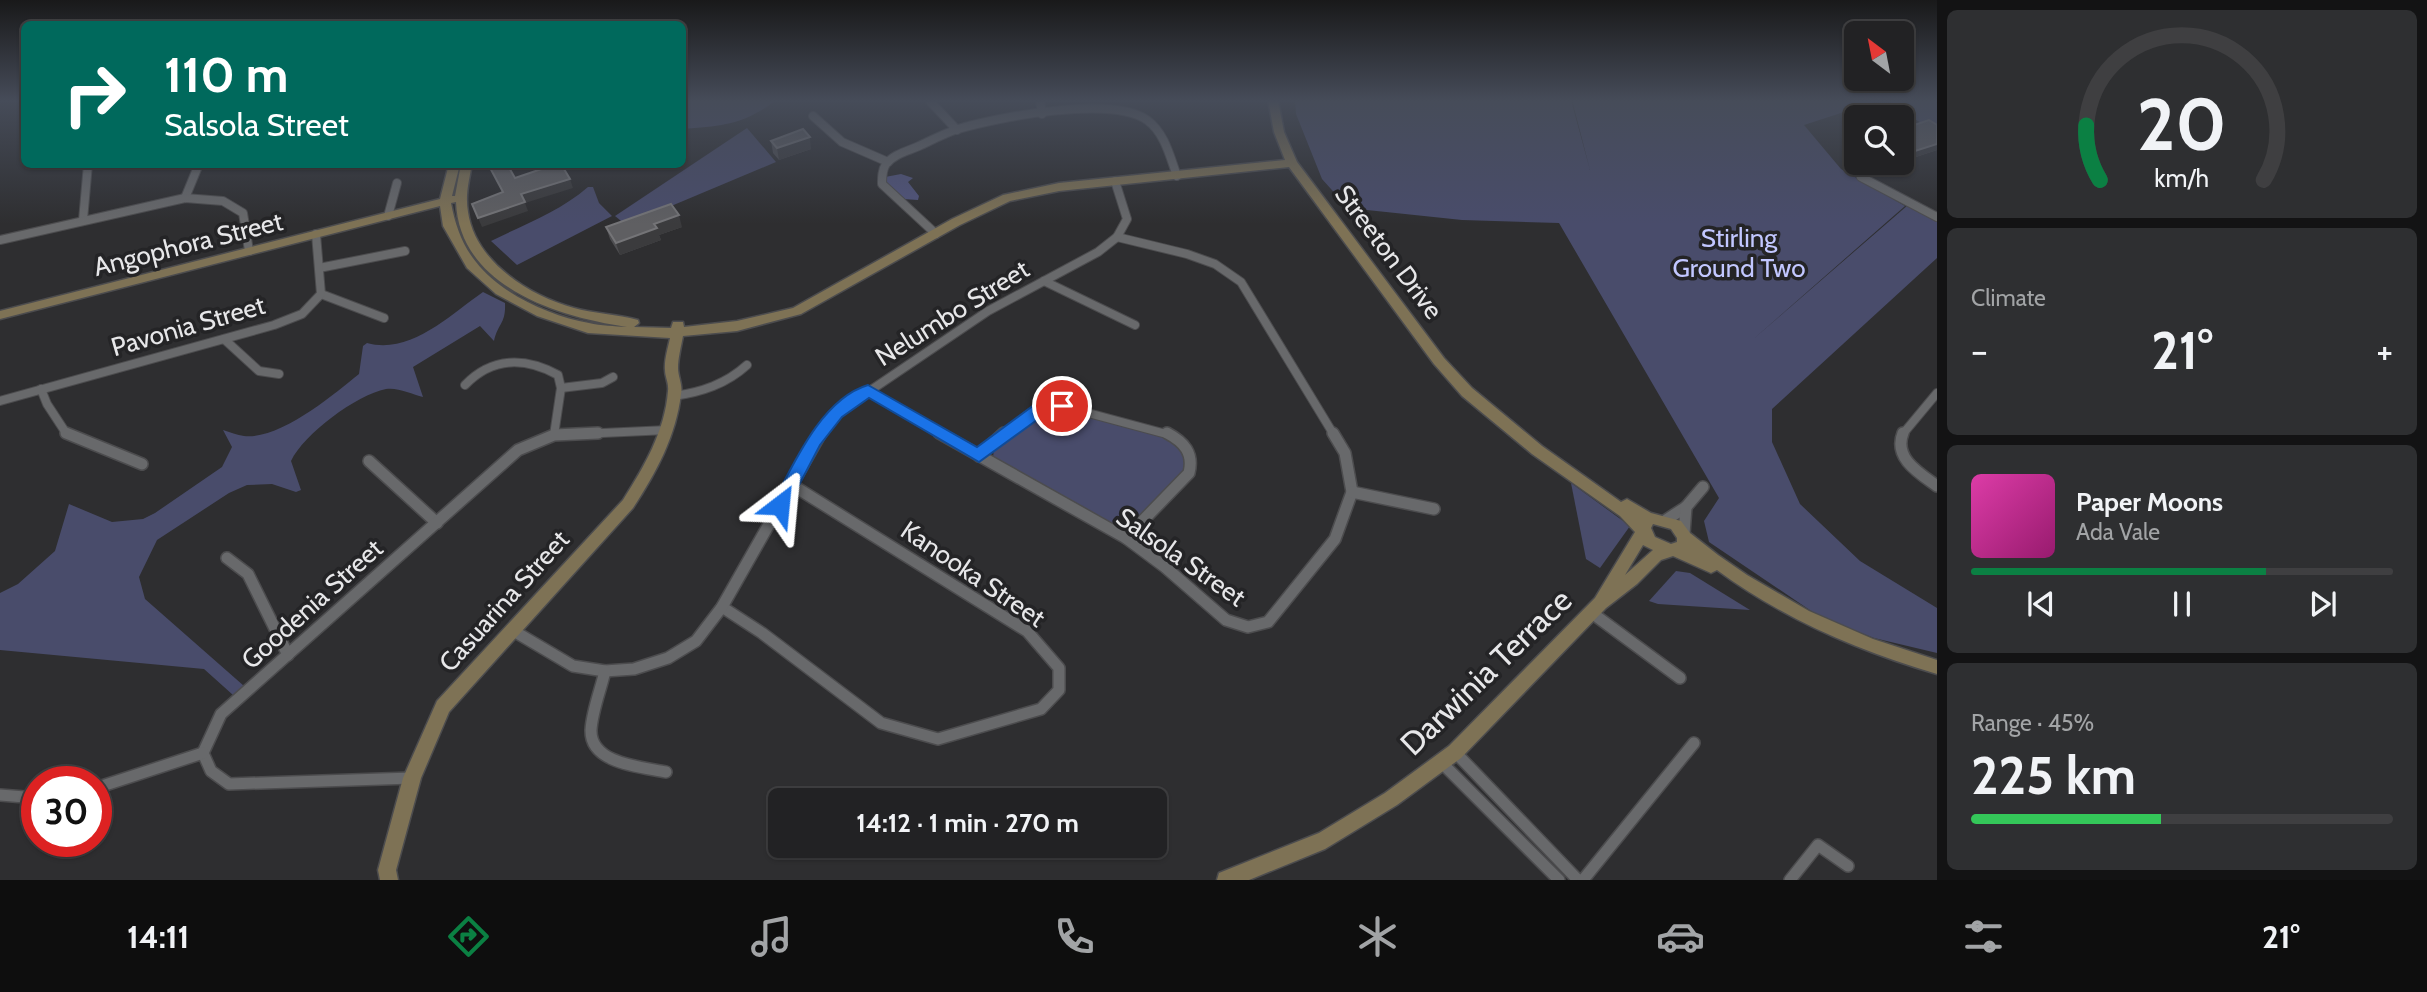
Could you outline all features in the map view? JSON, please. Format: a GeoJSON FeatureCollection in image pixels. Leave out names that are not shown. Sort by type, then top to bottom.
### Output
{"type":"FeatureCollection","features":[{"type":"Feature","properties":{"kind":"street"},"geometry":{"type":"LineString","coordinates":[[841,141],[888,162]]}},
{"type":"Feature","properties":{"kind":"street"},"geometry":{"type":"LineString","coordinates":[[933,141],[888,162],[881,175],[882,184],[936,234]]}},
{"type":"Feature","properties":{"kind":"street"},"geometry":{"type":"LineString","coordinates":[[1162,141],[1177,176]]}},
{"type":"Feature","properties":{"kind":"street","name":"Streeton Drive"},"geometry":{"type":"LineString","coordinates":[[1283,141],[1294,166],[1437,355],[1508,420],[1645,527],[1655,546],[1672,551]]}},
{"type":"Feature","properties":{"kind":"street"},"geometry":{"type":"LineString","coordinates":[[454,168],[445,202],[449,226],[471,265],[555,318],[589,328],[659,334],[682,327],[737,326],[797,311],[1007,198],[1059,187],[1294,166]]}},
{"type":"Feature","properties":{"kind":"street"},"geometry":{"type":"LineString","coordinates":[[83,220],[88,168]]}},
{"type":"Feature","properties":{"kind":"street"},"geometry":{"type":"LineString","coordinates":[[185,198],[197,168]]}},
{"type":"Feature","properties":{"kind":"street"},"geometry":{"type":"LineString","coordinates":[[466,168],[459,200],[463,222],[483,259],[511,291]]}},
{"type":"Feature","properties":{"kind":"street"},"geometry":{"type":"LineString","coordinates":[[1861,177],[1937,216]]}},
{"type":"Feature","properties":{"kind":"street"},"geometry":{"type":"LineString","coordinates":[[1115,181],[1127,219],[1117,237],[1187,254],[1215,264],[1241,282],[1345,453],[1352,492],[1434,509]]}},
{"type":"Feature","properties":{"kind":"street"},"geometry":{"type":"LineString","coordinates":[[388,216],[397,183]]}},
{"type":"Feature","properties":{"kind":"street"},"geometry":{"type":"LineString","coordinates":[[0,240],[185,198],[223,201],[243,213],[249,251]]}},
{"type":"Feature","properties":{"kind":"street","name":"Angophora Street"},"geometry":{"type":"LineString","coordinates":[[0,316],[459,200]]}},
{"type":"Feature","properties":{"kind":"street"},"geometry":{"type":"LineString","coordinates":[[316,234],[321,294],[384,318]]}},
{"type":"Feature","properties":{"kind":"street","name":"Nelumbo Street"},"geometry":{"type":"LineString","coordinates":[[512,630],[573,666],[605,671],[634,669],[668,658],[695,641],[722,607],[814,441],[836,413],[988,311],[1098,252],[1117,237]]}},
{"type":"Feature","properties":{"kind":"street"},"geometry":{"type":"LineString","coordinates":[[319,268],[405,251]]}},
{"type":"Feature","properties":{"kind":"street"},"geometry":{"type":"LineString","coordinates":[[1044,281],[1135,325]]}},
{"type":"Feature","properties":{"kind":"street","name":"Pavonia Street"},"geometry":{"type":"LineString","coordinates":[[0,401],[224,339],[302,314],[321,294]]}},
{"type":"Feature","properties":{"kind":"street","name":"Casuarina Street"},"geometry":{"type":"LineString","coordinates":[[385,877],[412,778],[443,707],[628,504],[652,467],[668,430],[675,378],[681,372],[682,327]]}},
{"type":"Feature","properties":{"kind":"street"},"geometry":{"type":"LineString","coordinates":[[224,339],[259,371],[279,374]]}},
{"type":"Feature","properties":{"kind":"street"},"geometry":{"type":"LineString","coordinates":[[465,385],[475,372],[492,363],[548,368],[558,374],[561,387],[554,435]]}},
{"type":"Feature","properties":{"kind":"street"},"geometry":{"type":"LineString","coordinates":[[674,396],[717,388],[734,378],[747,365]]}},
{"type":"Feature","properties":{"kind":"street"},"geometry":{"type":"LineString","coordinates":[[561,387],[603,383],[614,377]]}},
{"type":"Feature","properties":{"kind":"street"},"geometry":{"type":"LineString","coordinates":[[41,389],[47,404],[66,433],[142,464]]}},
{"type":"Feature","properties":{"kind":"street","name":"Salsola Street"},"geometry":{"type":"LineString","coordinates":[[868,390],[1126,538],[1165,567],[1226,620],[1248,627],[1268,622],[1335,539],[1352,492]]}},
{"type":"Feature","properties":{"kind":"street"},"geometry":{"type":"LineString","coordinates":[[1937,393],[1902,431],[1898,441],[1900,453],[1911,468],[1937,486]]}},
{"type":"Feature","properties":{"kind":"street"},"geometry":{"type":"LineString","coordinates":[[979,456],[991,443],[1040,410],[1051,406],[1062,406],[1166,432],[1181,440],[1190,451],[1193,463],[1189,473],[1126,538]]}},
{"type":"Feature","properties":{"kind":"street","name":"Goodenia Street"},"geometry":{"type":"LineString","coordinates":[[202,753],[221,715],[518,450],[554,435],[668,430]]}},
{"type":"Feature","properties":{"kind":"street"},"geometry":{"type":"LineString","coordinates":[[369,461],[437,523]]}},
{"type":"Feature","properties":{"kind":"street","name":"Kanooka Street"},"geometry":{"type":"LineString","coordinates":[[722,607],[762,633],[881,723],[938,739],[1041,709],[1059,690],[1059,668],[1027,631],[792,485]]}},
{"type":"Feature","properties":{"kind":"street"},"geometry":{"type":"LineString","coordinates":[[1645,527],[1666,520],[1686,507],[1703,487]]}},
{"type":"Feature","properties":{"kind":"street"},"geometry":{"type":"LineString","coordinates":[[1684,536],[1686,507]]}},
{"type":"Feature","properties":{"kind":"street"},"geometry":{"type":"LineString","coordinates":[[1666,520],[1676,525],[1684,536],[1737,575],[1818,624],[1906,659],[1931,665]]}},
{"type":"Feature","properties":{"kind":"street","name":"Darwinia Terrace"},"geometry":{"type":"LineString","coordinates":[[1596,608],[1645,527]]}},
{"type":"Feature","properties":{"kind":"street","name":"Darwinia Terrace"},"geometry":{"type":"LineString","coordinates":[[1227,880],[1325,840],[1391,799],[1448,757],[1596,608],[1656,555],[1684,546],[1684,536]]}},
{"type":"Feature","properties":{"kind":"street"},"geometry":{"type":"LineString","coordinates":[[1672,551],[1709,565],[1749,593],[1806,624],[1818,624]]}},
{"type":"Feature","properties":{"kind":"street"},"geometry":{"type":"LineString","coordinates":[[227,558],[248,575],[288,655]]}},
{"type":"Feature","properties":{"kind":"street"},"geometry":{"type":"LineString","coordinates":[[1596,608],[1680,678]]}},
{"type":"Feature","properties":{"kind":"street"},"geometry":{"type":"LineString","coordinates":[[605,671],[591,731],[594,746],[606,756],[628,764],[666,772]]}},
{"type":"Feature","properties":{"kind":"street"},"geometry":{"type":"LineString","coordinates":[[1583,880],[1694,743]]}},
{"type":"Feature","properties":{"kind":"street"},"geometry":{"type":"LineString","coordinates":[[112,783],[202,753],[211,771],[229,784],[412,778]]}},
{"type":"Feature","properties":{"kind":"street"},"geometry":{"type":"LineString","coordinates":[[1448,757],[1559,880]]}},
{"type":"Feature","properties":{"kind":"street"},"geometry":{"type":"LineString","coordinates":[[1448,757],[1578,880]]}},
{"type":"Feature","properties":{"kind":"street"},"geometry":{"type":"LineString","coordinates":[[0,795],[21,797]]}},
{"type":"Feature","properties":{"kind":"street"},"geometry":{"type":"LineString","coordinates":[[1790,880],[1818,845],[1847,866]]}},
{"type":"Feature","properties":{"kind":"green space"},"geometry":{"type":"Polygon","coordinates":[[[727,141],[758,141],[776,162],[626,225],[615,216],[727,141]]]}},
{"type":"Feature","properties":{"kind":"green space","name":"Stirling Ground Two"},"geometry":{"type":"Polygon","coordinates":[[[1307,141],[1582,141],[1590,170],[1583,141],[1818,141],[1844,171],[1844,175],[1851,175],[1905,206],[1750,342],[1908,205],[1937,219],[1937,258],[1772,409],[1772,442],[1800,504],[1860,561],[1937,608],[1937,653],[1874,638],[1820,617],[1709,542],[1704,521],[1719,498],[1559,223],[1462,220],[1348,208],[1322,179],[1307,141]]]}},
{"type":"Feature","properties":{"kind":"green space"},"geometry":{"type":"Polygon","coordinates":[[[588,187],[593,187],[599,203],[612,216],[517,265],[491,241],[554,211],[588,187]]]}},
{"type":"Feature","properties":{"kind":"green space"},"geometry":{"type":"Polygon","coordinates":[[[483,292],[505,303],[503,320],[494,341],[480,326],[413,367],[423,397],[386,389],[360,399],[332,417],[307,439],[291,461],[301,490],[296,492],[272,484],[247,485],[229,493],[157,540],[139,577],[145,599],[244,686],[233,695],[204,669],[0,650],[0,593],[18,584],[55,551],[69,504],[112,522],[143,519],[155,513],[222,467],[232,447],[223,430],[244,436],[258,435],[289,424],[321,404],[359,374],[363,346],[367,343],[383,345],[414,338],[429,331],[483,292]]]}},
{"type":"Feature","properties":{"kind":"green space"},"geometry":{"type":"Polygon","coordinates":[[[1065,410],[1170,438],[1187,459],[1186,469],[1124,531],[993,458],[994,448],[1042,413],[1065,410]]]}},
{"type":"Feature","properties":{"kind":"green space"},"geometry":{"type":"Polygon","coordinates":[[[1571,483],[1630,526],[1600,568],[1586,559],[1571,483]]]}},
{"type":"Feature","properties":{"kind":"green space"},"geometry":{"type":"Polygon","coordinates":[[[1676,571],[1690,573],[1750,610],[1658,604],[1649,601],[1676,571]]]}},
{"type":"Feature","properties":{"kind":"shaded area"},"geometry":{"type":"Polygon","coordinates":[[[901,174],[913,178],[908,182],[919,196],[918,200],[903,199],[885,186],[885,177],[901,174]]]}},
{"type":"Feature","properties":{"kind":"building"},"geometry":{"type":"Polygon","coordinates":[[[771,141],[798,141],[777,148],[771,141]]]}},
{"type":"Feature","properties":{"kind":"building"},"geometry":{"type":"Polygon","coordinates":[[[1914,141],[1937,141],[1937,144],[1914,151],[1914,141]]]}},
{"type":"Feature","properties":{"kind":"building"},"geometry":{"type":"Polygon","coordinates":[[[490,168],[509,168],[515,178],[544,168],[563,168],[570,179],[521,194],[525,202],[478,218],[472,204],[503,192],[490,168]]]}},
{"type":"Feature","properties":{"kind":"building"},"geometry":{"type":"Polygon","coordinates":[[[671,204],[679,215],[654,224],[657,228],[616,243],[606,227],[671,204]]]}},
{"type":"Feature","properties":{"kind":"route"},"geometry":{"type":"LineString","coordinates":[[780,505],[814,441],[836,413],[868,390],[979,456],[991,443],[1040,410],[1062,406]]}}]}
